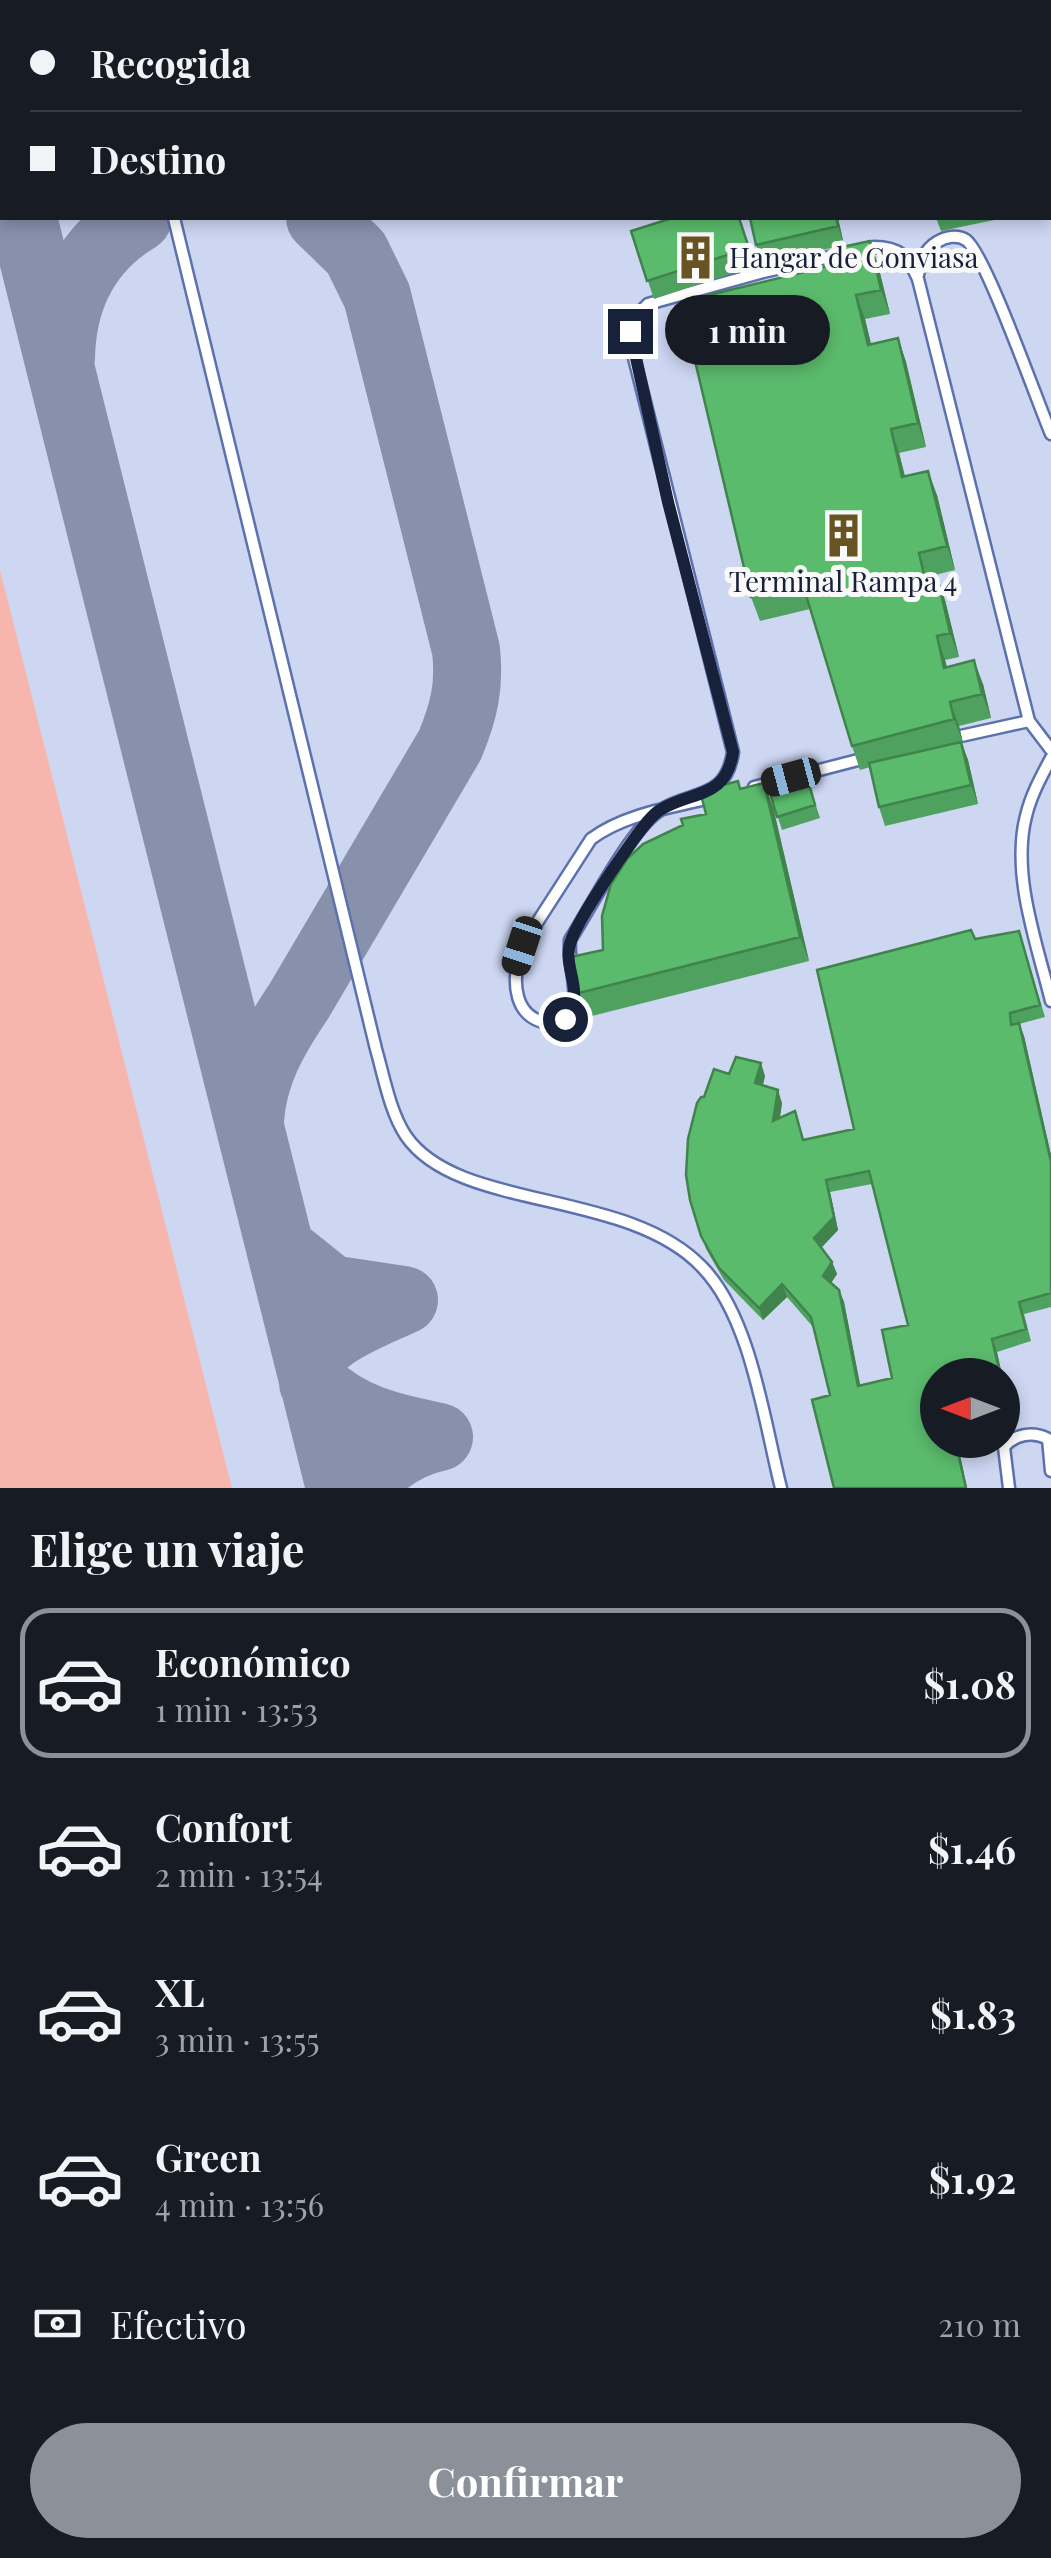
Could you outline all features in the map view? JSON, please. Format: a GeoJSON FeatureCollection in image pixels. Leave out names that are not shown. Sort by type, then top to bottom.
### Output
{"type":"FeatureCollection","features":[{"type":"Feature","properties":{"kind":"lane"},"geometry":{"type":"LineString","coordinates":[[174,220],[376,1049],[398,1120],[420,1150],[462,1176],[487,1186],[617,1216],[658,1236],[701,1265],[732,1308],[744,1339],[781,1488]]}},
{"type":"Feature","properties":{"kind":"lane"},"geometry":{"type":"LineString","coordinates":[[918,279],[929,247],[942,238],[958,236],[969,241],[979,255],[1051,434]]}},
{"type":"Feature","properties":{"kind":"lane"},"geometry":{"type":"LineString","coordinates":[[730,793],[656,812],[633,840],[570,940],[574,1006],[557,1024],[533,1021],[525,1013],[515,978],[522,946],[591,839],[602,831],[717,786],[730,769],[733,752],[630,342],[632,320],[648,304],[874,246],[890,246],[900,251],[910,261],[918,279],[1029,721],[1051,750]]}},
{"type":"Feature","properties":{"kind":"lane"},"geometry":{"type":"LineString","coordinates":[[962,736],[1029,721]]}},
{"type":"Feature","properties":{"kind":"lane"},"geometry":{"type":"LineString","coordinates":[[1051,758],[1034,790],[1021,845],[1029,906],[1051,1001]]}},
{"type":"Feature","properties":{"kind":"lane"},"geometry":{"type":"LineString","coordinates":[[748,788],[858,760]]}},
{"type":"Feature","properties":{"kind":"lane"},"geometry":{"type":"LineString","coordinates":[[1009,1488],[1004,1447],[1017,1437],[1038,1434],[1048,1439],[1051,1471]]}},
{"type":"Feature","properties":{"kind":"shaded area"},"geometry":{"type":"Polygon","coordinates":[[[0,570],[232,1488],[0,1488],[0,570]]]}},
{"type":"Feature","properties":{"kind":"building","name":"Hangar de Conviasa"},"geometry":{"type":"Polygon","coordinates":[[[666,220],[740,220],[749,248],[647,281],[631,231],[666,220]]]}},
{"type":"Feature","properties":{"kind":"building"},"geometry":{"type":"Polygon","coordinates":[[[750,220],[836,220],[838,226],[756,245],[750,220]]]}},
{"type":"Feature","properties":{"kind":"building","name":"Terminal Rampa 4"},"geometry":{"type":"Polygon","coordinates":[[[870,241],[881,290],[856,295],[868,345],[898,338],[918,423],[891,429],[902,477],[928,471],[947,546],[919,553],[925,579],[937,576],[950,633],[937,636],[944,668],[974,660],[982,694],[950,702],[954,719],[852,746],[803,585],[751,597],[681,302],[845,262],[842,247],[870,241]]]}},
{"type":"Feature","properties":{"kind":"building"},"geometry":{"type":"Polygon","coordinates":[[[961,742],[971,785],[879,807],[869,763],[961,742]]]}},
{"type":"Feature","properties":{"kind":"building"},"geometry":{"type":"Polygon","coordinates":[[[738,781],[740,789],[764,783],[800,937],[579,993],[571,957],[603,950],[602,916],[611,884],[627,859],[643,844],[683,825],[681,819],[706,814],[700,791],[738,781]]]}},
{"type":"Feature","properties":{"kind":"building"},"geometry":{"type":"Polygon","coordinates":[[[809,784],[815,805],[777,817],[771,796],[809,784]]]}},
{"type":"Feature","properties":{"kind":"building"},"geometry":{"type":"Polygon","coordinates":[[[971,930],[975,939],[1019,931],[1040,1005],[1010,1013],[1011,1025],[1019,1023],[1051,1162],[1051,1293],[1019,1302],[1026,1329],[992,1339],[996,1358],[920,1358],[920,1458],[959,1458],[966,1488],[834,1488],[812,1400],[830,1395],[811,1317],[782,1284],[759,1308],[719,1268],[701,1236],[686,1175],[688,1139],[697,1103],[704,1097],[714,1069],[729,1074],[736,1057],[761,1063],[755,1083],[778,1090],[773,1121],[795,1111],[803,1140],[854,1129],[817,970],[971,930]],[[869,1171],[826,1180],[834,1217],[814,1238],[832,1262],[823,1276],[839,1290],[858,1386],[892,1378],[882,1330],[908,1325],[869,1171]]]}},
{"type":"Feature","properties":{"kind":"taxiway"},"geometry":{"type":"LineString","coordinates":[[23,220],[340,1488]]}},
{"type":"Feature","properties":{"kind":"taxiway"},"geometry":{"type":"LineString","coordinates":[[61,358],[66,315],[80,277],[104,245],[135,220]]}},
{"type":"Feature","properties":{"kind":"taxiway"},"geometry":{"type":"LineString","coordinates":[[250,1120],[255,1087],[273,1043],[450,745],[466,687],[466,650],[377,296],[356,253],[322,220]]}},
{"type":"Feature","properties":{"kind":"taxiway"},"geometry":{"type":"LineString","coordinates":[[281,1249],[331,1289],[404,1300],[334,1335],[318,1350],[313,1366],[313,1383],[341,1405],[387,1425],[439,1437],[395,1455],[361,1488]]}},
{"type":"Feature","properties":{"kind":"place","name":"Hangar de Conviasa"},"geometry":{"type":"Point","coordinates":[696,258]}},
{"type":"Feature","properties":{"kind":"place","name":"Terminal Rampa 4"},"geometry":{"type":"Point","coordinates":[843,536]}},
{"type":"Feature","properties":{"kind":"route"},"geometry":{"type":"LineString","coordinates":[[565,1019],[576,997],[570,970],[570,940],[605,884],[656,812],[717,786],[730,769],[733,752],[668,502],[630,331]]}}]}
